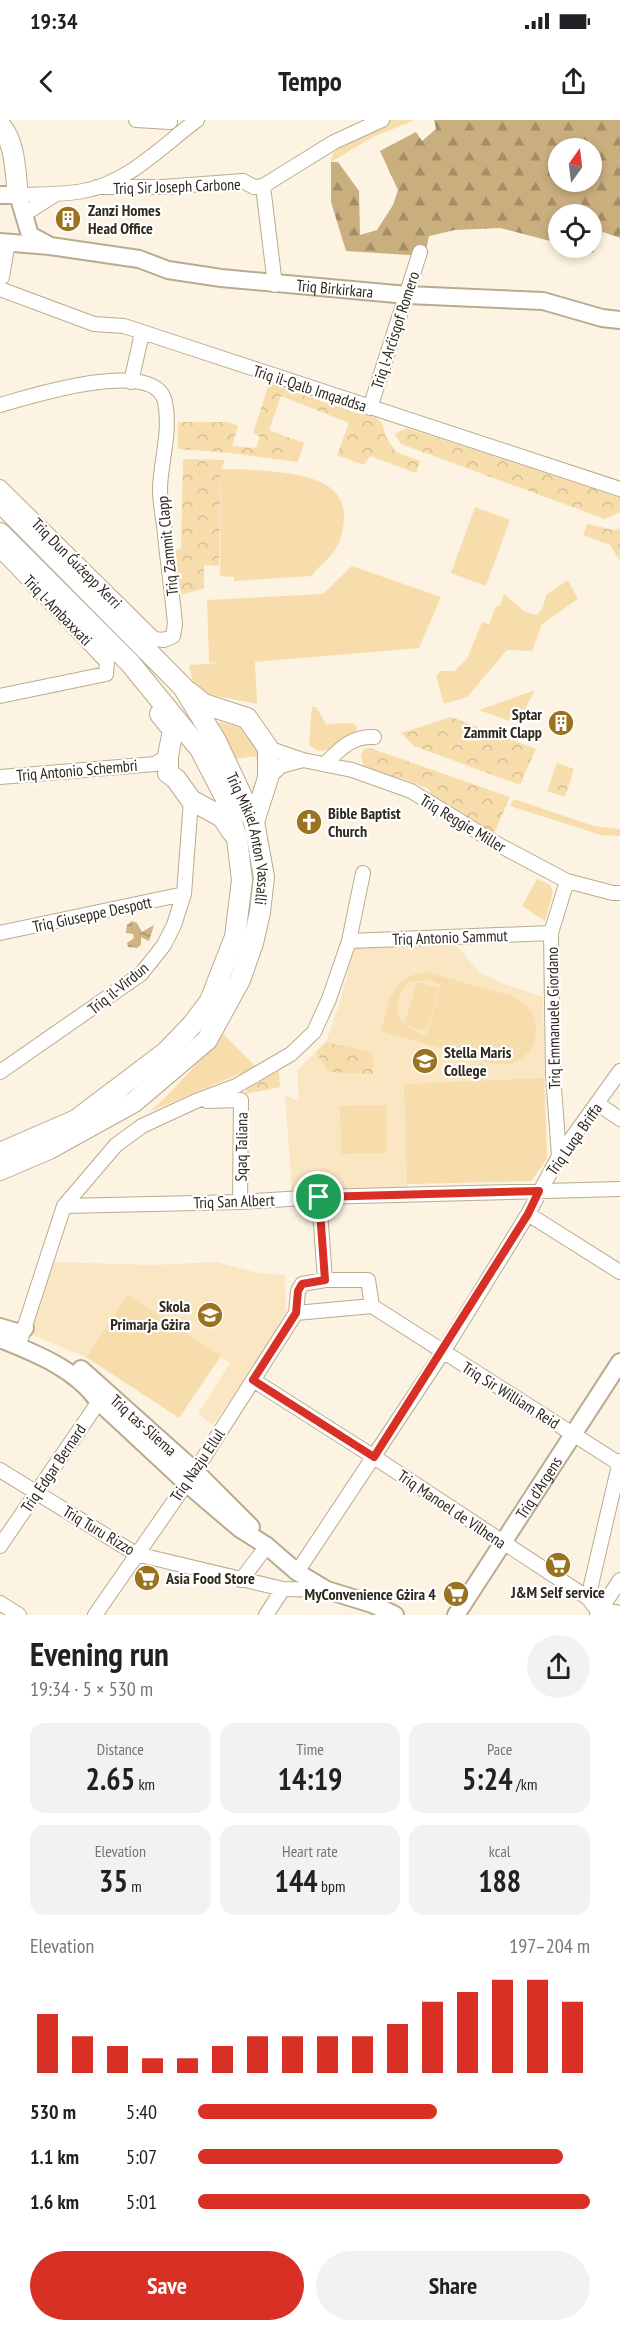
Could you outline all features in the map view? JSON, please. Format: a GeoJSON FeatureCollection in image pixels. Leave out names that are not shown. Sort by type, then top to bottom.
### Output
{"type":"FeatureCollection","features":[{"type":"Feature","properties":{"kind":"highway"},"geometry":{"type":"LineString","coordinates":[[0,125],[12,147],[9,195]]}},
{"type":"Feature","properties":{"kind":"highway"},"geometry":{"type":"LineString","coordinates":[[0,132],[6,149],[0,171]]}},
{"type":"Feature","properties":{"kind":"highway","name":"Triq Mikiel Anton Vassalli"},"geometry":{"type":"LineString","coordinates":[[0,502],[183,687],[216,741],[254,822],[264,877],[253,944],[240,980],[207,1040],[134,1102],[49,1149],[0,1170]]}},
{"type":"Feature","properties":{"kind":"highway","name":"Triq Mikiel Anton Vassalli"},"geometry":{"type":"LineString","coordinates":[[0,533],[130,663],[200,749],[225,797],[237,839],[242,880],[235,936],[210,1001],[192,1025],[166,1052],[76,1120],[0,1153]]}},
{"type":"Feature","properties":{"kind":"highway"},"geometry":{"type":"LineString","coordinates":[[130,663],[135,681],[173,730],[164,764],[198,804],[222,817],[237,839]]}},
{"type":"Feature","properties":{"kind":"highway"},"geometry":{"type":"LineString","coordinates":[[183,687],[204,704],[247,718],[268,748],[268,778],[254,822]]}},
{"type":"Feature","properties":{"kind":"highway"},"geometry":{"type":"LineString","coordinates":[[0,1182],[119,1126],[148,1107],[190,1064],[207,1040]]}},
{"type":"Feature","properties":{"kind":"highway"},"geometry":{"type":"LineString","coordinates":[[0,1139],[120,1086]]}},
{"type":"Feature","properties":{"kind":"main road","name":"Triq Birkirkara"},"geometry":{"type":"LineString","coordinates":[[9,195],[23,215],[30,235],[50,246]]}},
{"type":"Feature","properties":{"kind":"main road"},"geometry":{"type":"LineString","coordinates":[[4,242],[23,215]]}},
{"type":"Feature","properties":{"kind":"main road","name":"Triq Birkirkara"},"geometry":{"type":"LineString","coordinates":[[4,242],[50,246],[139,260],[168,270],[275,285],[407,296],[543,301],[602,318],[620,320]]}},
{"type":"Feature","properties":{"kind":"main road","name":"Triq tas-Sliema"},"geometry":{"type":"LineString","coordinates":[[0,1328],[23,1334],[78,1366],[103,1396],[190,1477],[245,1519],[267,1546],[297,1572],[327,1590],[372,1604],[395,1615]]}},
{"type":"Feature","properties":{"kind":"main road","name":"Triq tas-Sliema"},"geometry":{"type":"LineString","coordinates":[[0,1339],[74,1375],[103,1396]]}},
{"type":"Feature","properties":{"kind":"main road","name":"Triq d'Argens"},"geometry":{"type":"LineString","coordinates":[[456,1615],[620,1362]]}},
{"type":"Feature","properties":{"kind":"street"},"geometry":{"type":"LineString","coordinates":[[136,120],[170,121],[161,147]]}},
{"type":"Feature","properties":{"kind":"street"},"geometry":{"type":"LineString","coordinates":[[9,195],[56,194],[97,187],[134,170],[197,120]]}},
{"type":"Feature","properties":{"kind":"street","name":"Triq Sir Joseph Carbone"},"geometry":{"type":"LineString","coordinates":[[97,187],[163,188],[243,180],[254,187],[263,186],[334,142],[382,120]]}},
{"type":"Feature","properties":{"kind":"street"},"geometry":{"type":"LineString","coordinates":[[263,186],[275,285]]}},
{"type":"Feature","properties":{"kind":"street"},"geometry":{"type":"LineString","coordinates":[[23,215],[56,194]]}},
{"type":"Feature","properties":{"kind":"street"},"geometry":{"type":"LineString","coordinates":[[1,283],[4,242]]}},
{"type":"Feature","properties":{"kind":"street","name":"Triq l-Arćisqof Romero"},"geometry":{"type":"LineString","coordinates":[[370,408],[420,252]]}},
{"type":"Feature","properties":{"kind":"street","name":"Triq il-Qalb Imqaddsa"},"geometry":{"type":"LineString","coordinates":[[1,283],[94,324],[124,327],[620,489]]}},
{"type":"Feature","properties":{"kind":"street"},"geometry":{"type":"LineString","coordinates":[[0,405],[60,388],[100,380],[131,382],[142,333]]}},
{"type":"Feature","properties":{"kind":"street","name":"Triq Zammit Clapp"},"geometry":{"type":"LineString","coordinates":[[131,382],[150,385],[161,391],[165,401],[166,448],[160,490],[175,624],[173,636],[164,640],[154,639]]}},
{"type":"Feature","properties":{"kind":"street","name":"Triq Dun Ǵuźepp Xerri"},"geometry":{"type":"LineString","coordinates":[[0,486],[154,639]]}},
{"type":"Feature","properties":{"kind":"street","name":"Triq l-Ambaxxati"},"geometry":{"type":"LineString","coordinates":[[0,550],[108,662],[106,674],[0,696]]}},
{"type":"Feature","properties":{"kind":"street"},"geometry":{"type":"LineString","coordinates":[[325,764],[346,744],[363,737],[374,737]]}},
{"type":"Feature","properties":{"kind":"street","name":"Triq Reggie Miller"},"geometry":{"type":"LineString","coordinates":[[268,748],[303,760],[352,770],[411,791],[499,845],[567,881],[620,893]]}},
{"type":"Feature","properties":{"kind":"street"},"geometry":{"type":"LineString","coordinates":[[268,778],[281,766],[303,760]]}},
{"type":"Feature","properties":{"kind":"street","name":"Triq Antonio Schembri"},"geometry":{"type":"LineString","coordinates":[[0,777],[164,764]]}},
{"type":"Feature","properties":{"kind":"street","name":"Triq il-Virdun"},"geometry":{"type":"LineString","coordinates":[[2,1070],[141,974],[170,936],[184,894],[188,838],[198,804]]}},
{"type":"Feature","properties":{"kind":"street"},"geometry":{"type":"LineString","coordinates":[[23,1334],[64,1206],[116,1145],[142,1126],[196,1101],[236,1086],[291,1054],[314,1032],[329,999],[349,941],[363,873]]}},
{"type":"Feature","properties":{"kind":"street","name":"Triq Emmanuele Giordano"},"geometry":{"type":"LineString","coordinates":[[559,1156],[553,1074],[551,933],[567,881]]}},
{"type":"Feature","properties":{"kind":"street","name":"Triq Giuseppe Despott"},"geometry":{"type":"LineString","coordinates":[[0,933],[184,894]]}},
{"type":"Feature","properties":{"kind":"street","name":"Triq Antonio Sammut"},"geometry":{"type":"LineString","coordinates":[[349,941],[551,933]]}},
{"type":"Feature","properties":{"kind":"street","name":"Triq Luqa Briffa"},"geometry":{"type":"LineString","coordinates":[[297,1572],[443,1352],[528,1214],[559,1156],[620,1071]]}},
{"type":"Feature","properties":{"kind":"street","name":"Sqaq Taliana"},"geometry":{"type":"LineString","coordinates":[[196,1101],[241,1100],[240,1202]]}},
{"type":"Feature","properties":{"kind":"street"},"geometry":{"type":"LineString","coordinates":[[598,1104],[620,1119]]}},
{"type":"Feature","properties":{"kind":"street","name":"Triq San Albert"},"geometry":{"type":"LineString","coordinates":[[64,1206],[620,1189]]}},
{"type":"Feature","properties":{"kind":"street"},"geometry":{"type":"LineString","coordinates":[[319,1197],[325,1280]]}},
{"type":"Feature","properties":{"kind":"street"},"geometry":{"type":"LineString","coordinates":[[528,1214],[620,1272]]}},
{"type":"Feature","properties":{"kind":"street"},"geometry":{"type":"LineString","coordinates":[[325,1280],[368,1280],[372,1306],[296,1313],[298,1291],[302,1284],[325,1280]]}},
{"type":"Feature","properties":{"kind":"street","name":"Triq Sir William Reid"},"geometry":{"type":"LineString","coordinates":[[372,1306],[620,1463]]}},
{"type":"Feature","properties":{"kind":"street","name":"Triq Nazju Ellul"},"geometry":{"type":"LineString","coordinates":[[95,1615],[190,1477],[296,1313]]}},
{"type":"Feature","properties":{"kind":"street","name":"Triq Manoel de Vilhena"},"geometry":{"type":"LineString","coordinates":[[253,1380],[588,1599],[599,1614]]}},
{"type":"Feature","properties":{"kind":"street","name":"Triq Edgar Bernard"},"geometry":{"type":"LineString","coordinates":[[0,1546],[103,1396]]}},
{"type":"Feature","properties":{"kind":"street"},"geometry":{"type":"LineString","coordinates":[[588,1599],[620,1463]]}},
{"type":"Feature","properties":{"kind":"street","name":"Triq Turu Rizzo"},"geometry":{"type":"LineString","coordinates":[[0,1470],[136,1554],[283,1589],[327,1590]]}},
{"type":"Feature","properties":{"kind":"street"},"geometry":{"type":"LineString","coordinates":[[241,1580],[267,1546]]}},
{"type":"Feature","properties":{"kind":"street"},"geometry":{"type":"LineString","coordinates":[[599,1614],[620,1580]]}},
{"type":"Feature","properties":{"kind":"street"},"geometry":{"type":"LineString","coordinates":[[266,1615],[283,1589]]}},
{"type":"Feature","properties":{"kind":"street"},"geometry":{"type":"LineString","coordinates":[[0,1603],[18,1615]]}},
{"type":"Feature","properties":{"kind":"street"},"geometry":{"type":"LineString","coordinates":[[599,1614],[616,1612],[620,1614]]}},
{"type":"Feature","properties":{"kind":"shaded area","name":"Stella Maris College"},"geometry":{"type":"Polygon","coordinates":[[[455,944],[480,973],[543,997],[547,1159],[531,1181],[408,1184],[408,1189],[292,1189],[285,1095],[295,1100],[299,1099],[297,1070],[326,1042],[340,1002],[354,948],[455,944]]]}},
{"type":"Feature","properties":{"kind":"shaded area","name":"Skola Primarja Gżira"},"geometry":{"type":"Polygon","coordinates":[[[52,1262],[153,1265],[216,1262],[258,1273],[285,1275],[286,1320],[213,1425],[198,1414],[230,1363],[128,1295],[86,1357],[30,1334],[52,1262]]]}},
{"type":"Feature","properties":{"kind":"green space"},"geometry":{"type":"Polygon","coordinates":[[[391,120],[415,120],[373,137],[331,162],[338,148],[346,142],[391,120]]]}},
{"type":"Feature","properties":{"kind":"green space"},"geometry":{"type":"Polygon","coordinates":[[[434,120],[620,120],[620,238],[603,232],[602,234],[602,204],[548,204],[548,240],[500,228],[455,230],[429,236],[425,256],[346,251],[331,202],[331,162],[338,162],[359,191],[360,235],[377,230],[393,205],[398,190],[380,151],[416,132],[422,141],[436,129],[434,120]]]}},
{"type":"Feature","properties":{"kind":"green space"},"geometry":{"type":"Polygon","coordinates":[[[269,383],[356,413],[375,417],[382,423],[386,437],[396,452],[420,461],[416,473],[370,456],[364,465],[337,455],[349,423],[281,396],[269,430],[304,443],[298,462],[178,449],[178,422],[229,422],[238,426],[232,446],[256,448],[260,437],[253,433],[269,383]]]}},
{"type":"Feature","properties":{"kind":"green space"},"geometry":{"type":"Polygon","coordinates":[[[406,428],[620,496],[620,512],[605,519],[401,444],[395,434],[406,428]]]}},
{"type":"Feature","properties":{"kind":"green space"},"geometry":{"type":"Polygon","coordinates":[[[183,459],[225,460],[221,469],[219,566],[204,565],[204,588],[182,595],[177,576],[175,550],[181,549],[183,459]]]}},
{"type":"Feature","properties":{"kind":"green space"},"geometry":{"type":"Polygon","coordinates":[[[221,469],[286,473],[314,479],[334,491],[344,511],[340,540],[335,551],[312,576],[234,581],[234,577],[220,576],[221,469]]]}},
{"type":"Feature","properties":{"kind":"green space"},"geometry":{"type":"Polygon","coordinates":[[[475,507],[510,520],[486,586],[451,573],[475,507]]]}},
{"type":"Feature","properties":{"kind":"green space"},"geometry":{"type":"Polygon","coordinates":[[[587,524],[614,530],[620,528],[620,561],[610,545],[583,535],[587,524]]]}},
{"type":"Feature","properties":{"kind":"green space"},"geometry":{"type":"Polygon","coordinates":[[[352,566],[441,597],[419,648],[255,662],[257,704],[201,693],[193,683],[189,665],[221,663],[209,662],[207,600],[323,594],[352,566]]]}},
{"type":"Feature","properties":{"kind":"green space"},"geometry":{"type":"Polygon","coordinates":[[[568,580],[578,599],[542,624],[532,651],[507,650],[467,697],[444,704],[436,676],[440,671],[454,671],[467,659],[482,622],[489,624],[504,594],[525,612],[537,615],[543,607],[546,595],[568,580]]]}},
{"type":"Feature","properties":{"kind":"green space"},"geometry":{"type":"Polygon","coordinates":[[[535,690],[520,719],[514,717],[512,722],[479,710],[535,690]]]}},
{"type":"Feature","properties":{"kind":"green space"},"geometry":{"type":"Polygon","coordinates":[[[312,707],[316,707],[326,724],[353,723],[357,727],[355,735],[328,750],[318,751],[309,745],[312,707]]]}},
{"type":"Feature","properties":{"kind":"green space"},"geometry":{"type":"Polygon","coordinates":[[[451,717],[536,749],[520,785],[414,746],[401,733],[451,717]]]}},
{"type":"Feature","properties":{"kind":"green space"},"geometry":{"type":"Polygon","coordinates":[[[219,722],[239,727],[256,745],[265,775],[256,795],[252,786],[255,786],[262,768],[255,756],[236,759],[216,726],[219,722]]]}},
{"type":"Feature","properties":{"kind":"green space"},"geometry":{"type":"Polygon","coordinates":[[[370,748],[510,797],[493,836],[432,798],[429,789],[401,778],[392,780],[364,769],[361,755],[364,749],[370,748]]]}},
{"type":"Feature","properties":{"kind":"green space"},"geometry":{"type":"Polygon","coordinates":[[[557,763],[574,769],[565,797],[547,791],[557,763]]]}},
{"type":"Feature","properties":{"kind":"green space"},"geometry":{"type":"Polygon","coordinates":[[[514,799],[594,826],[620,829],[620,836],[601,835],[510,806],[514,799]]]}},
{"type":"Feature","properties":{"kind":"green space"},"geometry":{"type":"Polygon","coordinates":[[[537,879],[550,885],[553,892],[545,921],[522,906],[537,879]]]}},
{"type":"Feature","properties":{"kind":"green space"},"geometry":{"type":"Polygon","coordinates":[[[427,972],[517,999],[530,1010],[535,1020],[536,1032],[531,1049],[513,1063],[496,1064],[381,1031],[393,991],[398,984],[414,975],[427,972]],[[427,980],[409,982],[398,1000],[398,1015],[402,1022],[426,1035],[441,985],[427,980]]]}},
{"type":"Feature","properties":{"kind":"green space"},"geometry":{"type":"Polygon","coordinates":[[[417,982],[439,988],[426,1031],[404,1024],[417,982]]]}},
{"type":"Feature","properties":{"kind":"green space"},"geometry":{"type":"Polygon","coordinates":[[[221,1032],[256,1067],[151,1111],[188,1073],[221,1032]]]}},
{"type":"Feature","properties":{"kind":"green space"},"geometry":{"type":"Polygon","coordinates":[[[326,1042],[373,1053],[373,1074],[328,1072],[316,1052],[326,1042]]]}},
{"type":"Feature","properties":{"kind":"green space"},"geometry":{"type":"Polygon","coordinates":[[[279,1071],[280,1087],[245,1094],[248,1086],[279,1071]]]}},
{"type":"Feature","properties":{"kind":"green space"},"geometry":{"type":"Polygon","coordinates":[[[544,1078],[547,1159],[531,1181],[407,1184],[404,1084],[544,1078]]]}},
{"type":"Feature","properties":{"kind":"green space"},"geometry":{"type":"Polygon","coordinates":[[[386,1105],[387,1153],[341,1154],[340,1106],[386,1105]]]}},
{"type":"Feature","properties":{"kind":"green space"},"geometry":{"type":"Polygon","coordinates":[[[128,1295],[221,1356],[179,1418],[86,1357],[128,1295]]]}},
{"type":"Feature","properties":{"kind":"water"},"geometry":{"type":"Polygon","coordinates":[[[132,921],[137,923],[142,932],[154,925],[149,941],[141,937],[141,945],[137,948],[128,947],[127,943],[134,938],[133,934],[126,933],[127,925],[132,921]]]}},
{"type":"Feature","properties":{"kind":"place","name":"Zanzi Homes Head Office"},"geometry":{"type":"Point","coordinates":[68,219]}},
{"type":"Feature","properties":{"kind":"place","name":"Sptar Zammit Clapp"},"geometry":{"type":"Point","coordinates":[561,723]}},
{"type":"Feature","properties":{"kind":"place","name":"Bible Baptist Church"},"geometry":{"type":"Point","coordinates":[309,822]}},
{"type":"Feature","properties":{"kind":"place","name":"Stella Maris College"},"geometry":{"type":"Point","coordinates":[425,1061]}},
{"type":"Feature","properties":{"kind":"place","name":"Skola Primarja Gżira"},"geometry":{"type":"Point","coordinates":[210,1315]}},
{"type":"Feature","properties":{"kind":"place","name":"J&M Self service"},"geometry":{"type":"Point","coordinates":[558,1565]}},
{"type":"Feature","properties":{"kind":"place","name":"Asia Food Store"},"geometry":{"type":"Point","coordinates":[147,1578]}},
{"type":"Feature","properties":{"kind":"place","name":"MyConvenience Gżira 4"},"geometry":{"type":"Point","coordinates":[456,1594]}},
{"type":"Feature","properties":{"kind":"route"},"geometry":{"type":"LineString","coordinates":[[539,1191],[528,1214],[443,1352],[374,1457],[253,1380],[296,1313],[298,1291],[302,1284],[325,1280],[319,1197],[539,1191]]}}]}
